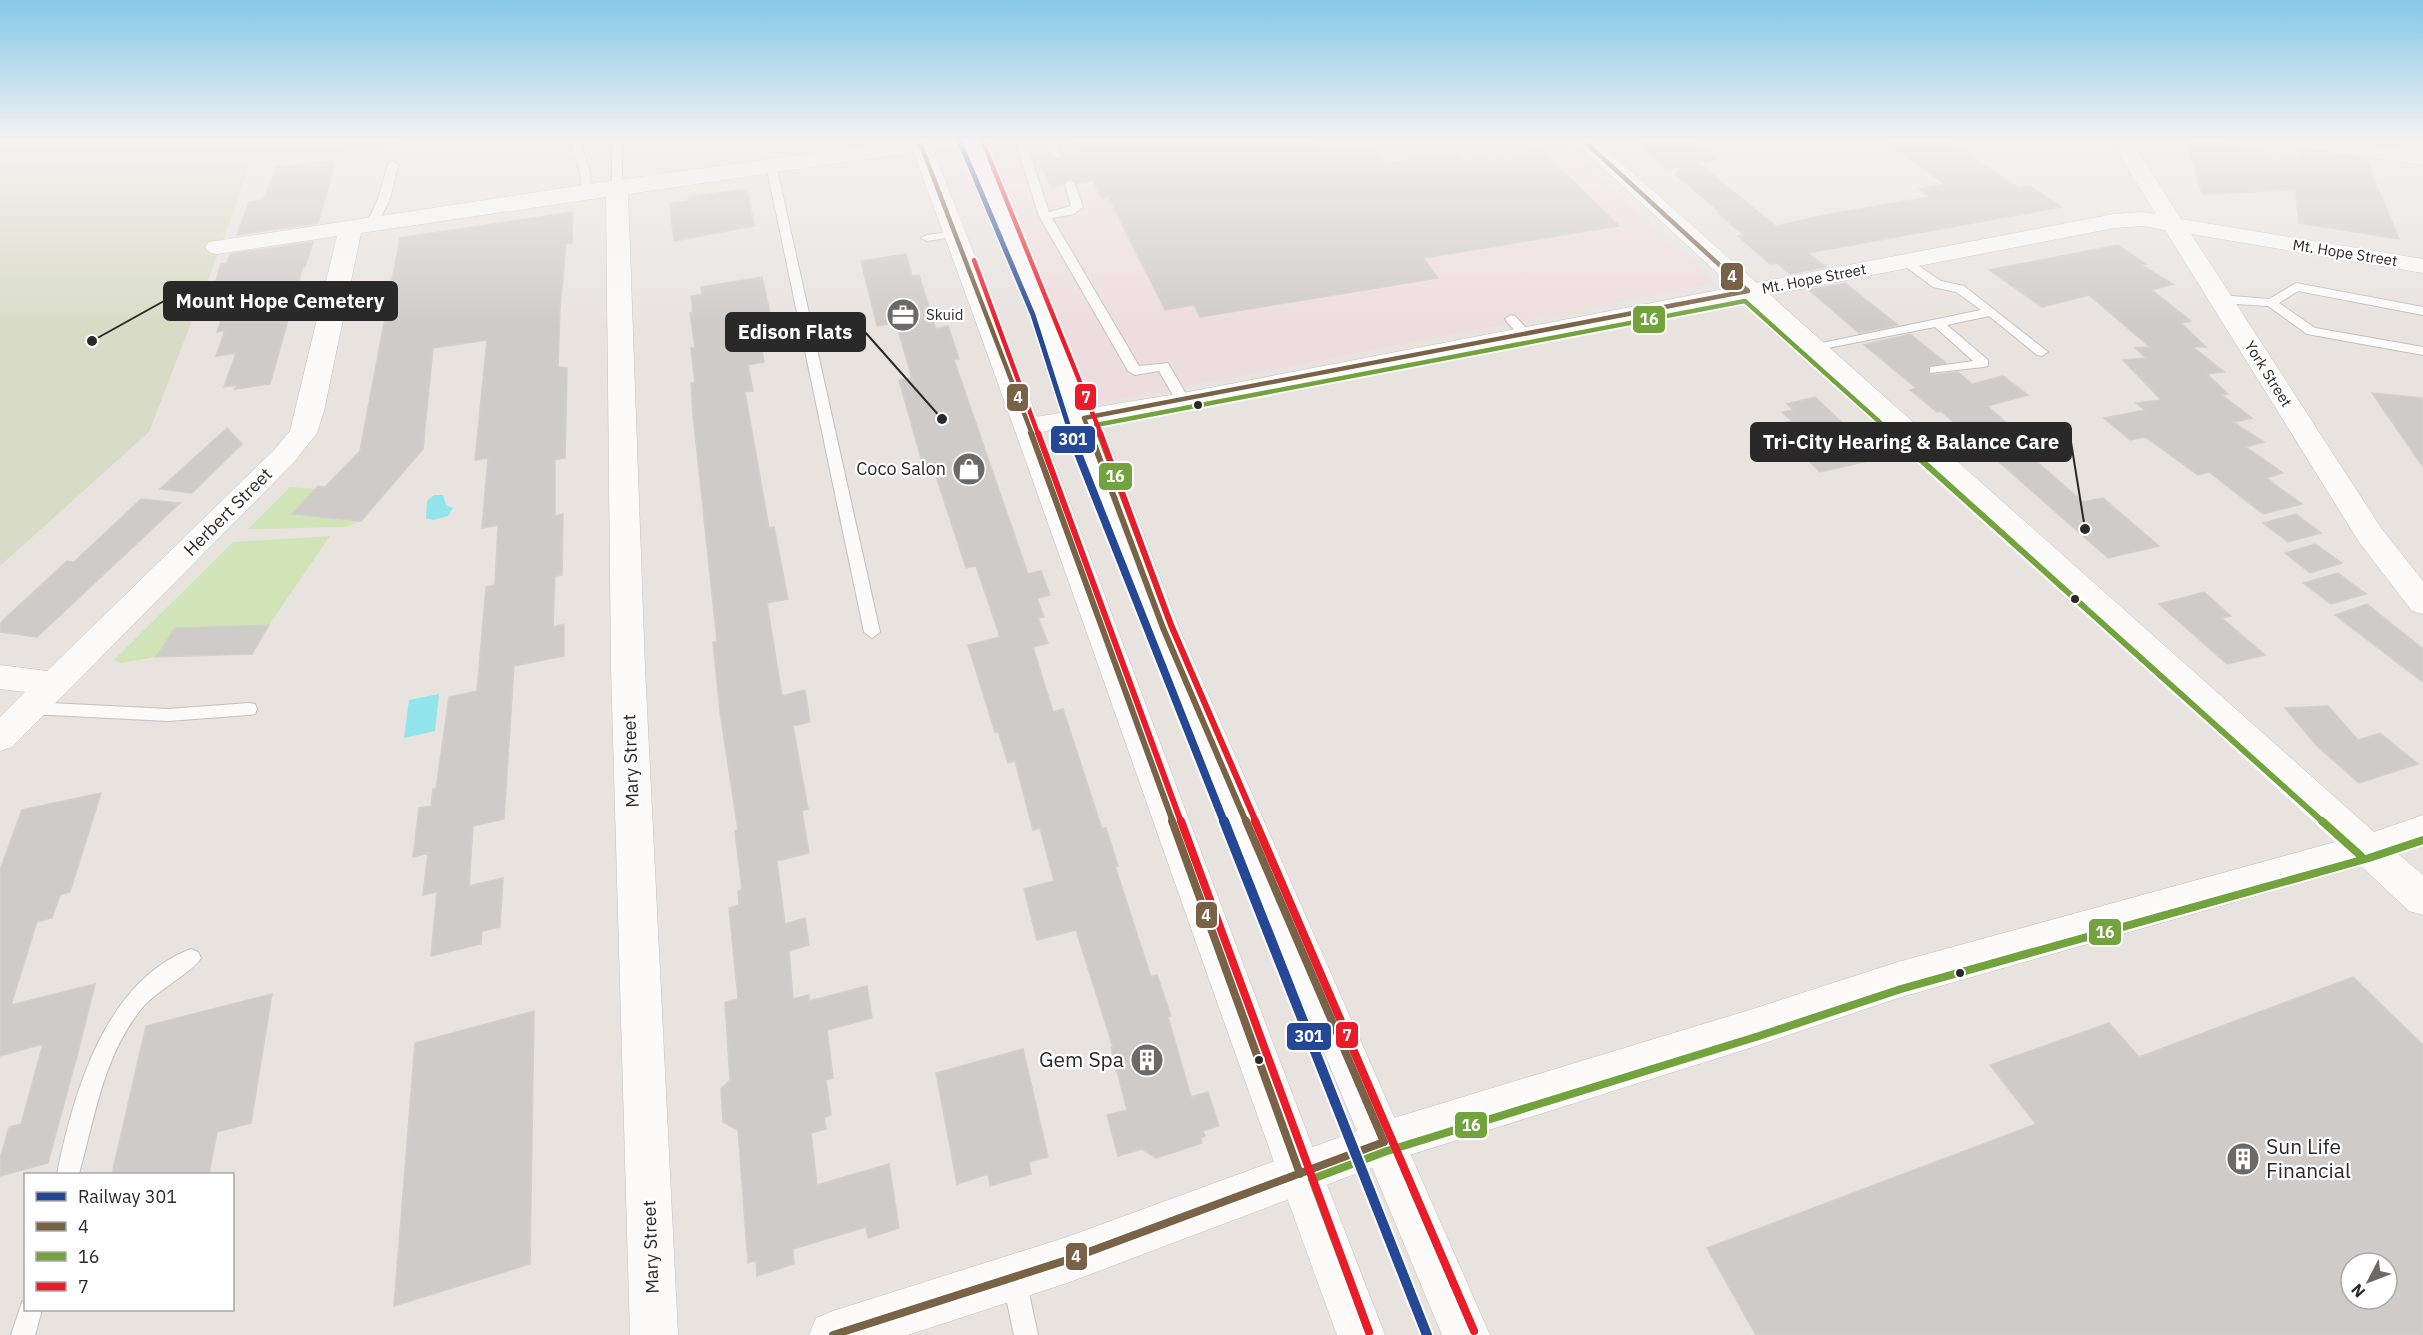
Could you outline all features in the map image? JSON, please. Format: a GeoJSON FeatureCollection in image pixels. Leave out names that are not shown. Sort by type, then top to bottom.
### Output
{"type":"FeatureCollection","features":[{"type":"Feature","properties":{"kind":"street"},"geometry":{"type":"LineString","coordinates":[[217,246],[513,202]]}},
{"type":"Feature","properties":{"kind":"street","name":"Mary Street"},"geometry":{"type":"LineString","coordinates":[[603,202],[628,668],[654,1335]]}},
{"type":"Feature","properties":{"kind":"street"},"geometry":{"type":"LineString","coordinates":[[943,202],[1029,426],[1300,1174],[1361,1335]]}},
{"type":"Feature","properties":{"kind":"street"},"geometry":{"type":"LineString","coordinates":[[997,202],[1084,418],[1162,628],[1466,1335]]}},
{"type":"Feature","properties":{"kind":"street"},"geometry":{"type":"LineString","coordinates":[[1651,202],[2423,899]]}},
{"type":"Feature","properties":{"kind":"street","name":"York Street"},"geometry":{"type":"LineString","coordinates":[[2160,202],[2370,535],[2423,603]]}},
{"type":"Feature","properties":{"kind":"street","name":"Mt. Hope Street"},"geometry":{"type":"LineString","coordinates":[[1029,426],[1183,401],[1518,327],[1748,291],[2114,221],[2142,219],[2423,266]]}},
{"type":"Feature","properties":{"kind":"street","name":"Herbert Street"},"geometry":{"type":"LineString","coordinates":[[0,738],[284,456],[303,433],[362,225]]}},
{"type":"Feature","properties":{"kind":"street"},"geometry":{"type":"LineString","coordinates":[[0,677],[55,684]]}},
{"type":"Feature","properties":{"kind":"street"},"geometry":{"type":"LineString","coordinates":[[833,1335],[1014,1278],[1384,1142],[1756,1027],[1898,980],[2367,849],[2423,830]]}},
{"type":"Feature","properties":{"kind":"lane"},"geometry":{"type":"LineString","coordinates":[[362,225],[377,202]]}},
{"type":"Feature","properties":{"kind":"lane"},"geometry":{"type":"LineString","coordinates":[[779,202],[872,632]]}},
{"type":"Feature","properties":{"kind":"lane"},"geometry":{"type":"LineString","coordinates":[[1041,202],[1045,216],[1135,371],[1163,366],[1183,401]]}},
{"type":"Feature","properties":{"kind":"lane"},"geometry":{"type":"LineString","coordinates":[[1045,216],[1070,212],[1077,207],[1076,202]]}},
{"type":"Feature","properties":{"kind":"lane"},"geometry":{"type":"LineString","coordinates":[[927,238],[955,234]]}},
{"type":"Feature","properties":{"kind":"lane"},"geometry":{"type":"LineString","coordinates":[[1906,261],[1937,284],[1960,289],[2042,352]]}},
{"type":"Feature","properties":{"kind":"lane"},"geometry":{"type":"LineString","coordinates":[[2271,303],[2296,287],[2423,310]]}},
{"type":"Feature","properties":{"kind":"lane"},"geometry":{"type":"LineString","coordinates":[[2220,299],[2271,303],[2311,331],[2423,351]]}},
{"type":"Feature","properties":{"kind":"lane"},"geometry":{"type":"LineString","coordinates":[[1812,349],[1991,312]]}},
{"type":"Feature","properties":{"kind":"lane"},"geometry":{"type":"LineString","coordinates":[[1935,370],[1983,363],[1937,323]]}},
{"type":"Feature","properties":{"kind":"lane"},"geometry":{"type":"LineString","coordinates":[[31,708],[168,715],[249,709]]}},
{"type":"Feature","properties":{"kind":"lane"},"geometry":{"type":"LineString","coordinates":[[68,1173],[103,1047],[131,1002],[164,973],[191,958]]}},
{"type":"Feature","properties":{"kind":"lane"},"geometry":{"type":"LineString","coordinates":[[1014,1278],[1026,1335]]}},
{"type":"Feature","properties":{"kind":"lane"},"geometry":{"type":"LineString","coordinates":[[23,1335],[30,1311]]}},
{"type":"Feature","properties":{"kind":"shaded area"},"geometry":{"type":"Polygon","coordinates":[[[993,202],[1627,202],[1715,283],[1080,407],[993,202]]]}},
{"type":"Feature","properties":{"kind":"green space"},"geometry":{"type":"Polygon","coordinates":[[[0,202],[236,202],[149,432],[0,566],[0,202]]]}},
{"type":"Feature","properties":{"kind":"green space"},"geometry":{"type":"Polygon","coordinates":[[[290,487],[315,489],[292,514],[361,521],[346,527],[248,529],[290,487]]]}},
{"type":"Feature","properties":{"kind":"green space"},"geometry":{"type":"Polygon","coordinates":[[[330,536],[269,625],[175,628],[156,657],[120,663],[114,660],[233,542],[330,536]]]}},
{"type":"Feature","properties":{"kind":"water"},"geometry":{"type":"Polygon","coordinates":[[[434,495],[443,495],[446,505],[453,508],[448,516],[433,520],[426,518],[427,501],[434,495]]]}},
{"type":"Feature","properties":{"kind":"water"},"geometry":{"type":"Polygon","coordinates":[[[439,694],[435,731],[404,738],[409,700],[439,694]]]}},
{"type":"Feature","properties":{"kind":"building"},"geometry":{"type":"Polygon","coordinates":[[[249,202],[324,202],[318,223],[237,235],[249,202]]]}},
{"type":"Feature","properties":{"kind":"building"},"geometry":{"type":"Polygon","coordinates":[[[750,202],[754,226],[674,241],[670,204],[750,202]]]}},
{"type":"Feature","properties":{"kind":"building"},"geometry":{"type":"Polygon","coordinates":[[[1111,202],[1595,202],[1619,226],[1423,258],[1438,278],[1200,317],[1194,305],[1165,310],[1111,202]]]}},
{"type":"Feature","properties":{"kind":"building"},"geometry":{"type":"Polygon","coordinates":[[[1708,202],[1747,202],[1776,226],[1899,202],[2054,202],[2061,207],[1808,253],[1826,267],[1790,274],[1777,263],[1770,264],[1738,236],[1743,235],[1718,213],[1721,213],[1708,202]]]}},
{"type":"Feature","properties":{"kind":"building"},"geometry":{"type":"Polygon","coordinates":[[[2296,202],[2384,202],[2399,239],[2299,223],[2296,202]]]}},
{"type":"Feature","properties":{"kind":"building"},"geometry":{"type":"Polygon","coordinates":[[[573,212],[572,243],[566,244],[560,308],[558,367],[567,368],[565,458],[555,460],[555,516],[563,514],[562,575],[555,576],[553,627],[564,624],[564,656],[514,666],[504,819],[473,826],[469,886],[503,878],[500,927],[482,931],[481,944],[431,956],[437,892],[423,895],[428,853],[413,857],[419,808],[431,806],[433,789],[436,789],[449,697],[477,691],[486,587],[495,585],[498,525],[482,528],[488,458],[475,460],[487,340],[433,348],[423,449],[361,521],[292,514],[318,486],[325,487],[360,451],[400,238],[573,212]]]}},
{"type":"Feature","properties":{"kind":"building"},"geometry":{"type":"Polygon","coordinates":[[[313,242],[305,267],[303,267],[270,384],[235,389],[237,385],[224,387],[236,353],[216,356],[225,330],[217,332],[226,306],[211,308],[214,300],[210,300],[221,264],[227,264],[230,254],[313,242]]]}},
{"type":"Feature","properties":{"kind":"building"},"geometry":{"type":"Polygon","coordinates":[[[2118,245],[2146,264],[2141,265],[2173,284],[2152,290],[2191,321],[2181,323],[2206,347],[2193,347],[2224,372],[2207,374],[2228,394],[2222,395],[2252,418],[2233,422],[2264,442],[2246,447],[2283,473],[2266,478],[2302,504],[2263,514],[2209,472],[2198,475],[2145,437],[2130,440],[2104,418],[2145,410],[2136,403],[2161,400],[2123,360],[2146,358],[2135,348],[2150,347],[2089,295],[2042,307],[1989,270],[2118,245]]]}},
{"type":"Feature","properties":{"kind":"building"},"geometry":{"type":"Polygon","coordinates":[[[906,254],[912,276],[919,275],[936,329],[948,326],[959,359],[954,360],[1028,574],[1041,571],[1050,595],[1037,598],[1044,617],[1038,618],[1048,643],[1033,647],[1053,712],[1063,709],[1102,829],[1106,828],[1118,866],[1115,866],[1151,977],[1157,975],[1171,1016],[1168,1017],[1191,1097],[1208,1092],[1219,1126],[1203,1131],[1205,1136],[1201,1138],[1202,1143],[1156,1158],[1142,1149],[1118,1156],[1107,1115],[1127,1110],[1111,1047],[1113,1047],[1076,930],[1037,940],[1024,889],[1054,881],[1040,828],[1033,830],[1015,761],[1008,763],[998,731],[995,732],[968,645],[1000,637],[976,566],[966,568],[933,467],[924,469],[899,380],[912,378],[896,323],[877,326],[861,261],[906,254]]]}},
{"type":"Feature","properties":{"kind":"building"},"geometry":{"type":"Polygon","coordinates":[[[762,277],[773,327],[759,330],[764,362],[748,365],[753,391],[745,392],[769,528],[774,527],[788,599],[767,603],[782,696],[805,690],[810,722],[793,726],[808,809],[802,811],[809,853],[777,861],[785,924],[805,918],[809,945],[789,951],[793,999],[809,995],[809,1001],[867,986],[872,1018],[827,1030],[833,1078],[826,1080],[831,1115],[824,1117],[826,1129],[811,1133],[817,1185],[889,1164],[899,1228],[868,1238],[866,1227],[793,1249],[794,1264],[757,1276],[756,1260],[748,1263],[738,1130],[723,1122],[721,1089],[730,1080],[725,1002],[738,999],[729,908],[739,905],[738,891],[742,890],[735,831],[738,830],[720,712],[713,642],[717,641],[693,414],[691,383],[695,383],[691,348],[695,348],[690,313],[693,312],[691,296],[702,294],[701,287],[762,277]]]}},
{"type":"Feature","properties":{"kind":"building"},"geometry":{"type":"Polygon","coordinates":[[[1845,283],[1898,325],[1859,333],[1809,290],[1845,283]]]}},
{"type":"Feature","properties":{"kind":"building"},"geometry":{"type":"Polygon","coordinates":[[[1910,334],[1946,363],[1928,366],[1929,375],[1958,372],[1972,384],[2003,376],[2028,395],[1987,406],[2042,453],[2029,455],[2083,502],[2103,498],[2159,546],[2108,558],[1941,411],[1937,412],[1910,390],[1916,388],[1864,345],[1910,334]]]}},
{"type":"Feature","properties":{"kind":"building"},"geometry":{"type":"Polygon","coordinates":[[[2372,393],[2423,398],[2423,467],[2372,393]]]}},
{"type":"Feature","properties":{"kind":"building"},"geometry":{"type":"Polygon","coordinates":[[[1815,397],[1849,429],[1853,428],[1885,457],[1820,472],[1771,425],[1792,421],[1782,412],[1793,410],[1787,404],[1815,397]]]}},
{"type":"Feature","properties":{"kind":"building"},"geometry":{"type":"Polygon","coordinates":[[[227,428],[242,444],[192,493],[160,489],[227,428]]]}},
{"type":"Feature","properties":{"kind":"building"},"geometry":{"type":"Polygon","coordinates":[[[141,499],[180,503],[37,637],[0,632],[0,623],[67,561],[74,562],[141,499]]]}},
{"type":"Feature","properties":{"kind":"building"},"geometry":{"type":"Polygon","coordinates":[[[2296,514],[2321,533],[2288,542],[2263,523],[2296,514]]]}},
{"type":"Feature","properties":{"kind":"building"},"geometry":{"type":"Polygon","coordinates":[[[2315,544],[2342,563],[2310,573],[2285,553],[2315,544]]]}},
{"type":"Feature","properties":{"kind":"building"},"geometry":{"type":"Polygon","coordinates":[[[2338,573],[2366,594],[2331,604],[2303,583],[2338,573]]]}},
{"type":"Feature","properties":{"kind":"building"},"geometry":{"type":"Polygon","coordinates":[[[2204,592],[2231,616],[2222,618],[2265,655],[2227,664],[2159,604],[2204,592]]]}},
{"type":"Feature","properties":{"kind":"building"},"geometry":{"type":"Polygon","coordinates":[[[2367,604],[2423,649],[2423,682],[2335,615],[2367,604]]]}},
{"type":"Feature","properties":{"kind":"building"},"geometry":{"type":"Polygon","coordinates":[[[269,625],[252,654],[156,657],[175,628],[269,625]]]}},
{"type":"Feature","properties":{"kind":"building"},"geometry":{"type":"Polygon","coordinates":[[[2328,706],[2358,740],[2380,733],[2418,764],[2359,783],[2316,745],[2285,708],[2328,706]]]}},
{"type":"Feature","properties":{"kind":"building"},"geometry":{"type":"Polygon","coordinates":[[[101,793],[70,892],[60,895],[52,918],[37,922],[11,1005],[95,984],[78,1052],[48,1163],[0,1176],[0,1159],[9,1127],[21,1124],[43,1044],[0,1056],[0,870],[22,810],[101,793]]]}},
{"type":"Feature","properties":{"kind":"building","name":"Sun Life Financial"},"geometry":{"type":"Polygon","coordinates":[[[2353,977],[2423,1045],[2423,1335],[1756,1335],[1707,1248],[2036,1124],[1990,1065],[2109,1023],[2139,1057],[2353,977]]]}},
{"type":"Feature","properties":{"kind":"building"},"geometry":{"type":"Polygon","coordinates":[[[272,994],[251,1123],[217,1132],[209,1173],[112,1173],[146,1026],[272,994]]]}},
{"type":"Feature","properties":{"kind":"building"},"geometry":{"type":"Polygon","coordinates":[[[534,1011],[530,1264],[394,1306],[415,1043],[534,1011]]]}},
{"type":"Feature","properties":{"kind":"building"},"geometry":{"type":"Polygon","coordinates":[[[1023,1049],[1048,1157],[1029,1162],[1031,1174],[990,1186],[988,1174],[957,1184],[936,1073],[1023,1049]]]}},
{"type":"Feature","properties":{"kind":"rail line","name":"301"},"geometry":{"type":"LineString","coordinates":[[985,202],[1033,315],[1065,420],[1427,1335]]}},
{"type":"Feature","properties":{"kind":"transit line","name":"4"},"geometry":{"type":"LineString","coordinates":[[943,202],[1037,448],[1300,1174]]}},
{"type":"Feature","properties":{"kind":"transit line","name":"7"},"geometry":{"type":"LineString","coordinates":[[1007,202],[1101,435],[1171,625],[1474,1331]]}},
{"type":"Feature","properties":{"kind":"transit line","name":"4"},"geometry":{"type":"LineString","coordinates":[[1651,202],[1748,291]]}},
{"type":"Feature","properties":{"kind":"transit line","name":"7"},"geometry":{"type":"LineString","coordinates":[[974,260],[1369,1332]]}},
{"type":"Feature","properties":{"kind":"transit line","name":"4"},"geometry":{"type":"LineString","coordinates":[[833,1335],[1067,1260],[1384,1142],[1163,628],[1084,418],[1748,291]]}},
{"type":"Feature","properties":{"kind":"transit line","name":"16"},"geometry":{"type":"LineString","coordinates":[[1474,1331],[1171,625],[1096,425],[1745,301],[2361,856]]}},
{"type":"Feature","properties":{"kind":"transit line","name":"16"},"geometry":{"type":"LineString","coordinates":[[1369,1332],[1312,1179],[1387,1151],[1759,1036],[1901,989],[2369,858],[2423,840]]}},
{"type":"Feature","properties":{"kind":"place","name":"Skuid"},"geometry":{"type":"Point","coordinates":[903,315]}},
{"type":"Feature","properties":{"kind":"place","name":"Mount Hope Cemetery"},"geometry":{"type":"Point","coordinates":[92,341]}},
{"type":"Feature","properties":{"kind":"place","name":"Edison Flats"},"geometry":{"type":"Point","coordinates":[942,419]}},
{"type":"Feature","properties":{"kind":"place","name":"Coco Salon"},"geometry":{"type":"Point","coordinates":[969,469]}},
{"type":"Feature","properties":{"kind":"place","name":"Tri-City Hearing & Balance Care"},"geometry":{"type":"Point","coordinates":[2085,529]}},
{"type":"Feature","properties":{"kind":"place","name":"Gem Spa"},"geometry":{"type":"Point","coordinates":[1147,1060]}},
{"type":"Feature","properties":{"kind":"place","name":"Sun Life Financial"},"geometry":{"type":"Point","coordinates":[2243,1159]}}]}
